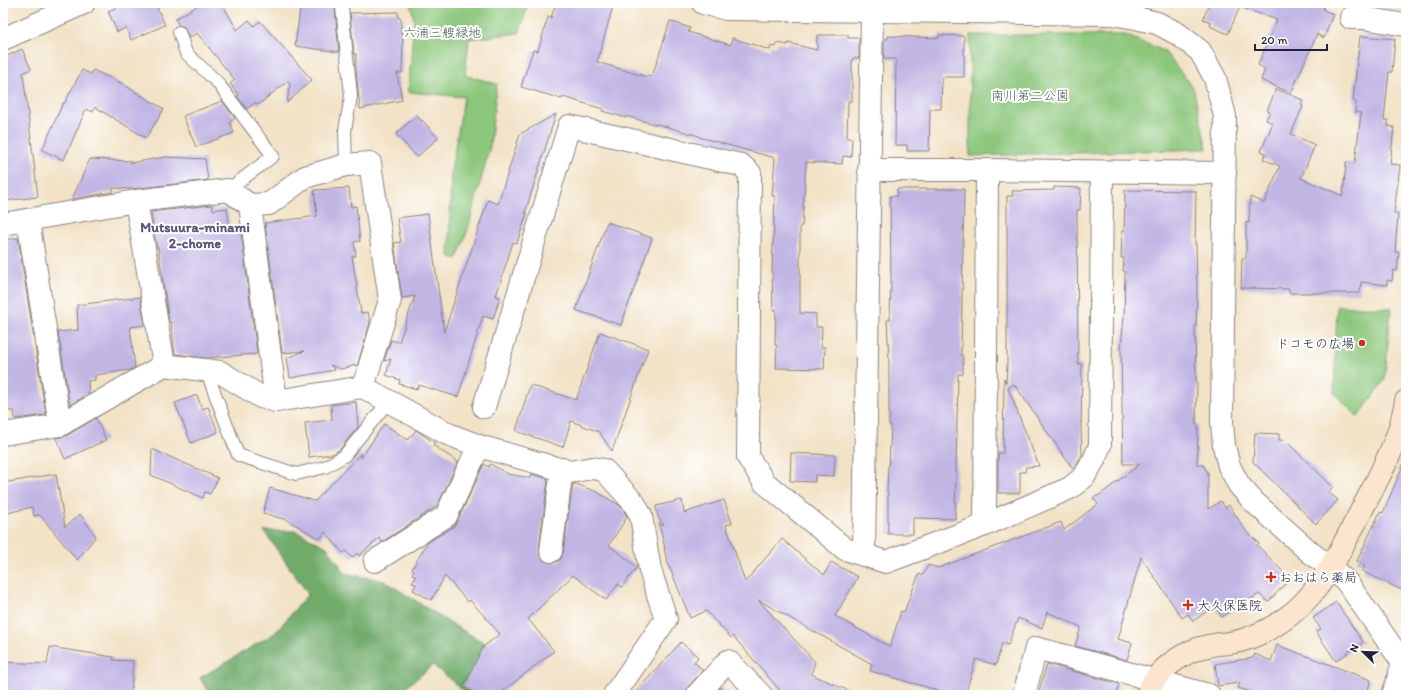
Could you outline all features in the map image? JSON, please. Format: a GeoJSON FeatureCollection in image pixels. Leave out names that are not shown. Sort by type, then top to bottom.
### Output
{"type":"FeatureCollection","features":[{"type":"Feature","properties":{"kind":"street"},"geometry":{"type":"LineString","coordinates":[[3,39],[84,3]]}},
{"type":"Feature","properties":{"kind":"street"},"geometry":{"type":"LineString","coordinates":[[702,3],[726,9],[1112,14],[1157,23],[1178,34],[1200,50],[1216,78],[1225,116],[1222,423],[1224,446],[1229,466],[1239,485],[1254,502],[1311,553],[1346,581],[1404,664],[1393,695]]}},
{"type":"Feature","properties":{"kind":"street"},"geometry":{"type":"LineString","coordinates":[[864,555],[872,11]]}},
{"type":"Feature","properties":{"kind":"street"},"geometry":{"type":"LineString","coordinates":[[1351,18],[1363,18],[1406,25]]}},
{"type":"Feature","properties":{"kind":"street"},"geometry":{"type":"LineString","coordinates":[[484,407],[569,126],[741,164],[750,173],[748,458],[764,482],[845,549],[886,562],[985,525],[1070,488],[1084,476],[1094,460],[1100,445],[1102,172]]}},
{"type":"Feature","properties":{"kind":"street"},"geometry":{"type":"LineString","coordinates":[[3,224],[136,201],[228,190],[250,205],[269,204],[305,177],[346,165],[370,163],[390,300],[363,387]]}},
{"type":"Feature","properties":{"kind":"street"},"geometry":{"type":"LineString","coordinates":[[869,170],[1225,172]]}},
{"type":"Feature","properties":{"kind":"street"},"geometry":{"type":"LineString","coordinates":[[985,525],[987,170]]}},
{"type":"Feature","properties":{"kind":"street"},"geometry":{"type":"LineString","coordinates":[[136,201],[164,365]]}},
{"type":"Feature","properties":{"kind":"street"},"geometry":{"type":"LineString","coordinates":[[250,205],[276,401]]}},
{"type":"Feature","properties":{"kind":"street"},"geometry":{"type":"LineString","coordinates":[[28,220],[60,425]]}},
{"type":"Feature","properties":{"kind":"street"},"geometry":{"type":"LineString","coordinates":[[3,434],[60,425],[164,365],[220,372],[261,397],[276,401],[363,387],[448,434],[479,446],[570,472],[592,468],[604,470],[634,503],[641,516],[650,570],[666,619],[614,695]]}},
{"type":"Feature","properties":{"kind":"street"},"geometry":{"type":"LineString","coordinates":[[1150,688],[1173,662],[1197,648],[1231,644],[1244,640],[1270,628],[1285,619],[1318,587],[1331,568],[1384,468],[1399,430],[1406,401]]}},
{"type":"Feature","properties":{"kind":"street"},"geometry":{"type":"LineString","coordinates":[[376,561],[446,516],[479,446]]}},
{"type":"Feature","properties":{"kind":"street"},"geometry":{"type":"LineString","coordinates":[[551,551],[562,469]]}},
{"type":"Feature","properties":{"kind":"street"},"geometry":{"type":"LineString","coordinates":[[1024,695],[1036,648],[1150,688],[1209,695]]}},
{"type":"Feature","properties":{"kind":"street"},"geometry":{"type":"LineString","coordinates":[[697,695],[728,661],[761,695]]}},
{"type":"Feature","properties":{"kind":"lane"},"geometry":{"type":"LineString","coordinates":[[342,7],[351,96],[345,130],[346,165]]}},
{"type":"Feature","properties":{"kind":"lane"},"geometry":{"type":"LineString","coordinates":[[179,32],[186,53],[217,82],[273,156],[228,190]]}},
{"type":"Feature","properties":{"kind":"lane"},"geometry":{"type":"LineString","coordinates":[[206,370],[238,455],[296,474],[325,467],[344,456],[389,401]]}},
{"type":"Feature","properties":{"kind":"green space","name":"六浦三艘緑地"},"geometry":{"type":"Polygon","coordinates":[[[410,3],[529,3],[519,33],[469,39],[465,75],[497,84],[490,146],[468,229],[457,259],[449,256],[451,171],[464,97],[408,92],[414,20],[410,3]]]}},
{"type":"Feature","properties":{"kind":"green space","name":"南川第二公園"},"geometry":{"type":"Polygon","coordinates":[[[970,35],[1125,35],[1164,51],[1193,87],[1207,149],[970,156],[970,35]]]}},
{"type":"Feature","properties":{"kind":"green space","name":"ドコモの広場"},"geometry":{"type":"Polygon","coordinates":[[[1337,306],[1391,308],[1385,379],[1358,417],[1334,393],[1337,306]]]}},
{"type":"Feature","properties":{"kind":"green space"},"geometry":{"type":"Polygon","coordinates":[[[264,531],[296,531],[327,547],[345,573],[385,581],[450,623],[485,643],[473,695],[468,695],[433,665],[397,695],[210,695],[200,678],[275,633],[308,594],[264,531]]]}},
{"type":"Feature","properties":{"kind":"building"},"geometry":{"type":"Polygon","coordinates":[[[127,3],[155,3],[165,25],[131,40],[126,28],[117,32],[108,11],[127,3]]]}},
{"type":"Feature","properties":{"kind":"building"},"geometry":{"type":"Polygon","coordinates":[[[202,3],[222,3],[237,30],[249,20],[254,26],[260,21],[312,80],[287,103],[290,83],[288,81],[258,105],[256,102],[247,109],[237,96],[239,95],[230,84],[235,80],[197,33],[189,38],[184,27],[179,25],[175,19],[202,3]]]}},
{"type":"Feature","properties":{"kind":"building"},"geometry":{"type":"Polygon","coordinates":[[[301,3],[336,3],[335,8],[339,52],[295,46],[301,3]]]}},
{"type":"Feature","properties":{"kind":"building"},"geometry":{"type":"Polygon","coordinates":[[[556,3],[614,3],[597,62],[647,77],[647,75],[652,77],[670,21],[690,28],[688,32],[731,45],[732,38],[770,50],[771,46],[776,47],[777,43],[788,45],[788,43],[817,50],[817,35],[848,35],[848,38],[859,38],[859,58],[853,58],[852,62],[852,101],[848,101],[847,138],[852,138],[851,157],[843,156],[842,164],[806,162],[802,226],[800,226],[800,313],[816,314],[816,327],[822,327],[821,347],[825,347],[824,369],[776,368],[776,309],[773,310],[772,271],[775,196],[772,196],[775,158],[657,124],[626,116],[626,118],[602,111],[603,109],[563,97],[562,99],[521,87],[533,50],[538,51],[548,17],[551,18],[556,3]]]}},
{"type":"Feature","properties":{"kind":"building"},"geometry":{"type":"Polygon","coordinates":[[[1210,3],[1313,3],[1324,7],[1323,10],[1333,14],[1324,38],[1317,34],[1291,93],[1261,80],[1265,69],[1258,65],[1277,20],[1240,7],[1228,34],[1210,26],[1211,22],[1203,19],[1210,3]]]}},
{"type":"Feature","properties":{"kind":"building"},"geometry":{"type":"Polygon","coordinates":[[[398,12],[398,18],[401,18],[401,33],[403,33],[402,73],[397,73],[402,100],[360,109],[356,54],[354,54],[350,13],[398,12]]]}},
{"type":"Feature","properties":{"kind":"building"},"geometry":{"type":"Polygon","coordinates":[[[939,35],[964,36],[964,77],[942,77],[941,109],[930,109],[929,151],[907,151],[907,145],[895,145],[896,59],[884,59],[884,39],[888,39],[888,36],[939,38],[939,35]]]}},
{"type":"Feature","properties":{"kind":"building"},"geometry":{"type":"Polygon","coordinates":[[[1360,36],[1395,39],[1392,72],[1389,72],[1384,120],[1388,120],[1388,126],[1394,127],[1390,164],[1400,165],[1394,214],[1398,214],[1395,252],[1399,252],[1397,271],[1393,270],[1392,281],[1387,280],[1387,285],[1361,282],[1360,293],[1289,293],[1289,289],[1241,288],[1242,258],[1246,258],[1246,222],[1249,223],[1250,197],[1264,203],[1280,166],[1263,159],[1266,153],[1261,151],[1273,123],[1266,120],[1270,112],[1267,111],[1276,89],[1303,100],[1301,105],[1303,106],[1291,134],[1315,145],[1301,178],[1343,196],[1346,162],[1355,163],[1361,113],[1355,112],[1356,102],[1353,101],[1360,36]]]}},
{"type":"Feature","properties":{"kind":"building"},"geometry":{"type":"Polygon","coordinates":[[[22,49],[31,69],[23,73],[38,197],[3,201],[3,58],[22,49]]]}},
{"type":"Feature","properties":{"kind":"building"},"geometry":{"type":"Polygon","coordinates":[[[82,70],[91,74],[93,70],[119,82],[164,109],[146,138],[95,107],[93,112],[86,109],[64,160],[42,150],[63,103],[64,104],[82,70]]]}},
{"type":"Feature","properties":{"kind":"building"},"geometry":{"type":"Polygon","coordinates":[[[222,101],[235,118],[230,122],[234,133],[196,147],[183,116],[222,101]]]}},
{"type":"Feature","properties":{"kind":"building"},"geometry":{"type":"Polygon","coordinates":[[[556,114],[525,213],[527,213],[517,243],[513,242],[496,296],[500,297],[493,319],[483,316],[458,397],[419,385],[417,389],[399,384],[400,380],[386,375],[391,359],[384,361],[391,340],[399,342],[415,296],[402,298],[394,243],[401,242],[397,218],[428,214],[444,332],[488,200],[498,204],[520,134],[556,114]]]}},
{"type":"Feature","properties":{"kind":"building"},"geometry":{"type":"Polygon","coordinates":[[[417,115],[438,138],[417,157],[396,134],[417,115]]]}},
{"type":"Feature","properties":{"kind":"building"},"geometry":{"type":"Polygon","coordinates":[[[166,157],[205,159],[208,180],[132,189],[113,188],[113,192],[72,199],[90,159],[132,161],[130,163],[166,157]]]}},
{"type":"Feature","properties":{"kind":"building"},"geometry":{"type":"Polygon","coordinates":[[[1054,187],[1081,188],[1080,210],[1077,210],[1078,364],[1082,364],[1082,455],[1073,469],[1014,384],[1008,388],[1039,466],[1026,467],[1025,472],[1020,472],[1020,493],[998,493],[998,453],[1003,453],[1004,378],[1006,383],[1007,365],[1007,196],[1013,196],[1012,191],[1054,190],[1054,187]]]}},
{"type":"Feature","properties":{"kind":"building"},"geometry":{"type":"Polygon","coordinates":[[[349,188],[351,207],[356,206],[360,241],[354,242],[356,256],[352,256],[361,313],[368,312],[370,323],[357,366],[353,365],[341,369],[330,365],[335,370],[290,378],[287,358],[305,351],[282,353],[265,223],[317,216],[314,190],[349,188]]]}},
{"type":"Feature","properties":{"kind":"building"},"geometry":{"type":"Polygon","coordinates":[[[897,189],[964,189],[961,355],[963,356],[963,374],[958,374],[955,519],[913,518],[913,534],[888,534],[887,492],[891,425],[889,425],[889,360],[887,320],[890,320],[890,196],[897,196],[897,189]]]}},
{"type":"Feature","properties":{"kind":"building"},"geometry":{"type":"Polygon","coordinates":[[[1125,190],[1196,191],[1195,245],[1196,244],[1197,288],[1195,327],[1197,381],[1196,425],[1198,425],[1197,465],[1203,465],[1208,473],[1208,509],[1221,501],[1225,508],[1229,505],[1246,531],[1259,543],[1257,545],[1290,579],[1268,602],[1259,594],[1222,617],[1215,606],[1193,621],[1188,614],[1182,618],[1141,557],[1118,639],[1132,643],[1127,660],[1075,646],[1081,627],[1047,612],[1042,628],[1018,618],[1008,645],[1002,643],[996,665],[976,659],[965,695],[954,695],[870,671],[872,664],[758,600],[815,662],[811,674],[858,695],[784,695],[733,636],[731,638],[706,611],[690,618],[669,568],[659,523],[664,526],[658,517],[656,506],[682,500],[684,513],[724,500],[732,523],[726,525],[745,582],[782,539],[824,575],[831,562],[858,577],[835,616],[890,647],[901,611],[904,612],[919,574],[923,575],[928,565],[938,568],[1061,522],[1064,530],[1098,504],[1093,498],[1101,494],[1140,464],[1123,464],[1121,347],[1124,317],[1125,271],[1123,271],[1124,258],[1121,258],[1122,231],[1124,231],[1125,190]]]}},
{"type":"Feature","properties":{"kind":"building"},"geometry":{"type":"Polygon","coordinates":[[[212,205],[213,210],[227,208],[230,228],[240,226],[257,354],[206,358],[175,354],[171,322],[169,322],[158,247],[157,248],[151,212],[212,205]]]}},
{"type":"Feature","properties":{"kind":"building"},"geometry":{"type":"Polygon","coordinates":[[[607,222],[652,238],[621,325],[576,310],[607,222]]]}},
{"type":"Feature","properties":{"kind":"building"},"geometry":{"type":"Polygon","coordinates":[[[18,238],[46,415],[15,419],[14,411],[8,411],[5,392],[3,392],[3,240],[18,238]]]}},
{"type":"Feature","properties":{"kind":"building"},"geometry":{"type":"Polygon","coordinates":[[[140,297],[145,325],[130,327],[135,367],[130,370],[95,375],[95,380],[88,381],[89,394],[70,405],[58,332],[78,330],[77,305],[140,297]]]}},
{"type":"Feature","properties":{"kind":"building"},"geometry":{"type":"Polygon","coordinates":[[[600,332],[648,349],[612,451],[599,432],[571,421],[563,447],[516,431],[530,385],[576,400],[600,332]]]}},
{"type":"Feature","properties":{"kind":"building"},"geometry":{"type":"Polygon","coordinates":[[[197,395],[202,409],[208,407],[218,432],[191,443],[175,403],[197,395]]]}},
{"type":"Feature","properties":{"kind":"building"},"geometry":{"type":"Polygon","coordinates":[[[356,402],[358,427],[339,450],[333,454],[309,457],[305,423],[332,420],[331,405],[356,402]]]}},
{"type":"Feature","properties":{"kind":"building"},"geometry":{"type":"Polygon","coordinates":[[[96,418],[106,440],[65,459],[56,438],[66,436],[96,418]]]}},
{"type":"Feature","properties":{"kind":"building"},"geometry":{"type":"Polygon","coordinates":[[[384,424],[408,440],[416,430],[435,443],[433,445],[458,462],[437,506],[382,542],[379,538],[359,556],[357,553],[352,558],[346,551],[343,553],[325,532],[320,539],[287,520],[263,513],[270,488],[315,501],[361,453],[361,458],[384,424]]]}},
{"type":"Feature","properties":{"kind":"building"},"geometry":{"type":"Polygon","coordinates":[[[1255,433],[1279,434],[1279,440],[1285,440],[1333,487],[1328,492],[1338,500],[1316,524],[1253,462],[1255,433]]]}},
{"type":"Feature","properties":{"kind":"building"},"geometry":{"type":"Polygon","coordinates":[[[152,449],[218,478],[210,494],[205,492],[203,498],[151,475],[152,449]]]}},
{"type":"Feature","properties":{"kind":"building"},"geometry":{"type":"Polygon","coordinates":[[[791,453],[835,455],[834,476],[815,475],[815,482],[790,481],[791,453]]]}},
{"type":"Feature","properties":{"kind":"building"},"geometry":{"type":"Polygon","coordinates":[[[1406,458],[1406,592],[1362,571],[1365,565],[1357,561],[1380,512],[1383,513],[1406,458]]]}},
{"type":"Feature","properties":{"kind":"building"},"geometry":{"type":"Polygon","coordinates":[[[484,464],[489,467],[490,464],[508,474],[530,478],[531,474],[548,479],[539,549],[540,556],[544,561],[550,563],[561,559],[573,484],[576,484],[597,492],[619,505],[624,510],[627,517],[609,545],[637,567],[622,587],[618,584],[606,600],[573,575],[528,619],[554,651],[498,695],[478,695],[463,687],[483,647],[500,634],[470,600],[468,602],[445,576],[431,600],[413,590],[416,584],[412,582],[416,576],[412,574],[414,570],[412,569],[427,543],[453,527],[457,522],[484,464]]]}},
{"type":"Feature","properties":{"kind":"building"},"geometry":{"type":"Polygon","coordinates":[[[56,474],[65,527],[80,514],[96,536],[77,560],[40,515],[34,516],[32,507],[3,514],[3,483],[56,474]]]}},
{"type":"Feature","properties":{"kind":"building"},"geometry":{"type":"Polygon","coordinates":[[[1336,602],[1363,642],[1336,661],[1316,632],[1321,629],[1313,618],[1336,602]]]}},
{"type":"Feature","properties":{"kind":"building"},"geometry":{"type":"Polygon","coordinates":[[[681,642],[698,657],[694,662],[703,670],[688,687],[685,695],[633,695],[681,642]]]}},
{"type":"Feature","properties":{"kind":"building"},"geometry":{"type":"Polygon","coordinates":[[[1277,645],[1371,680],[1366,695],[1262,695],[1238,688],[1240,683],[1218,686],[1215,664],[1253,658],[1255,654],[1271,661],[1277,645]]]}},
{"type":"Feature","properties":{"kind":"building"},"geometry":{"type":"Polygon","coordinates":[[[50,647],[113,657],[113,660],[133,661],[131,695],[3,694],[3,662],[47,664],[50,647]]]}},
{"type":"Feature","properties":{"kind":"building"},"geometry":{"type":"Polygon","coordinates":[[[1047,664],[1119,684],[1116,695],[1038,695],[1047,664]]]}},
{"type":"Feature","properties":{"kind":"building"},"geometry":{"type":"Polygon","coordinates":[[[721,687],[730,695],[714,695],[721,687]]]}},
{"type":"Feature","properties":{"kind":"place","name":"ドコモの広場"},"geometry":{"type":"Point","coordinates":[1362,343]}},
{"type":"Feature","properties":{"kind":"place","name":"おおはら薬局"},"geometry":{"type":"Point","coordinates":[1271,577]}},
{"type":"Feature","properties":{"kind":"place","name":"大久保医院"},"geometry":{"type":"Point","coordinates":[1188,605]}},
{"type":"Feature","properties":{"kind":"district","name":"Mutsuura-minami 2-chome"},"geometry":{"type":"Point","coordinates":[195,236]}}]}
